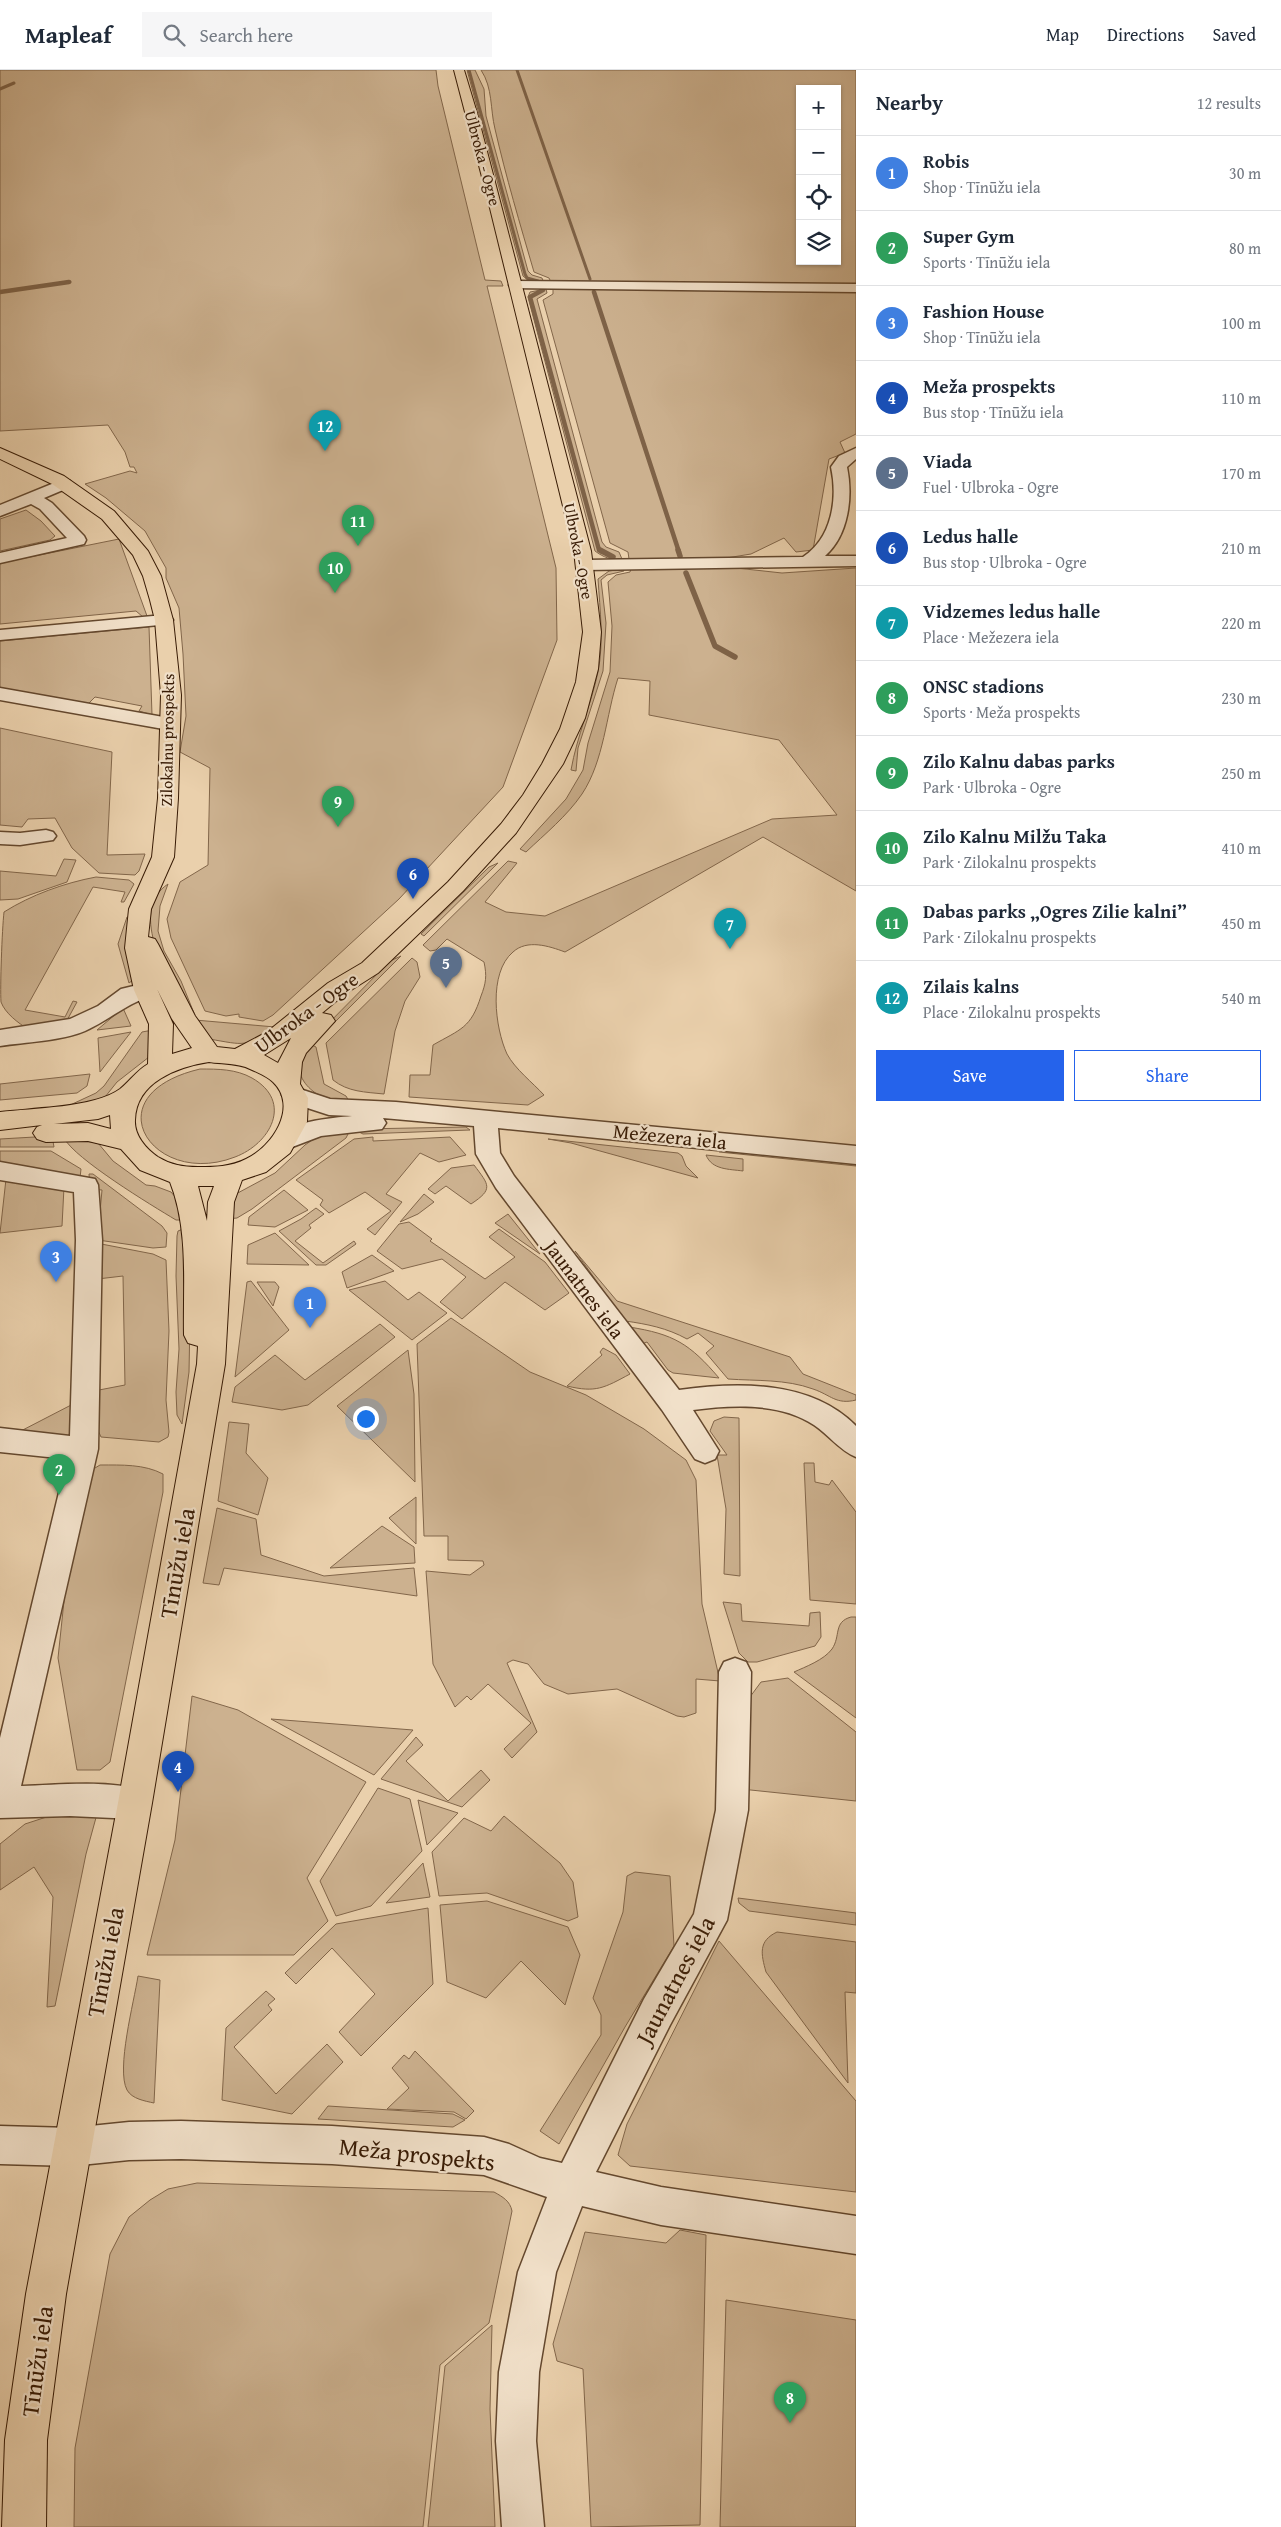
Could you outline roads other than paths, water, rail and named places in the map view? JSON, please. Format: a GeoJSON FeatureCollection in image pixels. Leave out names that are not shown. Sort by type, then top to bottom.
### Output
{"type":"FeatureCollection","features":[{"type":"Feature","properties":{"kind":"main road","name":"Ulbroka - Ogre"},"geometry":{"type":"LineString","coordinates":[[291,1089],[290,1057],[296,1047],[361,982],[370,968],[495,847],[522,814],[548,774],[571,729],[579,705],[590,658],[592,634],[585,565],[516,285],[458,70]]}},
{"type":"Feature","properties":{"kind":"main road","name":"Zilokalnu prospekts"},"geometry":{"type":"LineString","coordinates":[[0,453],[64,484],[108,515],[129,537],[152,576],[164,620],[171,696],[168,798],[163,857],[140,909],[136,948],[146,990],[161,1024],[160,1067]]}},
{"type":"Feature","properties":{"kind":"main road"},"geometry":{"type":"LineString","coordinates":[[139,921],[149,950],[184,1019],[209,1054]]}},
{"type":"Feature","properties":{"kind":"main road","name":"Ulbroka - Ogre"},"geometry":{"type":"LineString","coordinates":[[241,1056],[261,1049],[289,1029],[348,978],[370,968]]}},
{"type":"Feature","properties":{"kind":"main road"},"geometry":{"type":"LineString","coordinates":[[209,1054],[241,1056],[260,1062],[276,1072],[291,1089],[297,1110],[295,1125],[287,1140],[273,1155],[260,1163],[230,1174],[206,1178],[181,1176],[158,1169],[139,1157],[127,1142],[122,1126],[122,1111],[129,1095],[142,1080],[160,1067],[191,1056],[209,1054]]}},
{"type":"Feature","properties":{"kind":"main road"},"geometry":{"type":"LineString","coordinates":[[0,1121],[98,1110],[129,1095]]}},
{"type":"Feature","properties":{"kind":"main road"},"geometry":{"type":"LineString","coordinates":[[0,1135],[88,1132],[127,1142]]}},
{"type":"Feature","properties":{"kind":"main road","name":"Tīnūžu iela"},"geometry":{"type":"LineString","coordinates":[[24,2527],[26,2440],[46,2294],[71,2147],[135,1803],[211,1364],[221,1202],[230,1174]]}},
{"type":"Feature","properties":{"kind":"main road","name":"Tīnūžu iela"},"geometry":{"type":"LineString","coordinates":[[181,1176],[190,1194],[194,1226],[199,1369],[204,1399]]}},
{"type":"Feature","properties":{"kind":"street"},"geometry":{"type":"LineString","coordinates":[[516,285],[856,288]]}},
{"type":"Feature","properties":{"kind":"street"},"geometry":{"type":"LineString","coordinates":[[808,561],[826,547],[834,530],[842,499],[850,482],[839,467],[844,459],[856,453]]}},
{"type":"Feature","properties":{"kind":"street"},"geometry":{"type":"LineString","coordinates":[[0,512],[64,484]]}},
{"type":"Feature","properties":{"kind":"street"},"geometry":{"type":"LineString","coordinates":[[0,558],[78,540],[46,506],[33,498]]}},
{"type":"Feature","properties":{"kind":"street"},"geometry":{"type":"LineString","coordinates":[[585,565],[856,561]]}},
{"type":"Feature","properties":{"kind":"street"},"geometry":{"type":"LineString","coordinates":[[0,635],[164,620]]}},
{"type":"Feature","properties":{"kind":"street"},"geometry":{"type":"LineString","coordinates":[[0,694],[169,724]]}},
{"type":"Feature","properties":{"kind":"street"},"geometry":{"type":"LineString","coordinates":[[0,838],[20,840],[46,836]]}},
{"type":"Feature","properties":{"kind":"street"},"geometry":{"type":"LineString","coordinates":[[0,1038],[76,1026],[106,1012],[129,994],[146,990]]}},
{"type":"Feature","properties":{"kind":"street","name":"Mežezera iela"},"geometry":{"type":"LineString","coordinates":[[291,1089],[329,1107],[396,1110],[856,1155]]}},
{"type":"Feature","properties":{"kind":"street","name":"Mežezera iela"},"geometry":{"type":"LineString","coordinates":[[287,1140],[318,1128],[354,1124],[485,1119]]}},
{"type":"Feature","properties":{"kind":"street","name":"Jaunatnes iela"},"geometry":{"type":"LineString","coordinates":[[485,1119],[488,1154],[505,1182],[672,1402],[705,1451]]}},
{"type":"Feature","properties":{"kind":"street"},"geometry":{"type":"LineString","coordinates":[[0,1171],[86,1185],[88,1240],[84,1449],[0,1801],[70,1800],[135,1803]]}},
{"type":"Feature","properties":{"kind":"street"},"geometry":{"type":"LineString","coordinates":[[672,1402],[730,1395],[764,1396],[798,1404],[818,1412],[856,1445]]}},
{"type":"Feature","properties":{"kind":"street"},"geometry":{"type":"LineString","coordinates":[[0,1440],[84,1449]]}},
{"type":"Feature","properties":{"kind":"street","name":"Jaunatnes iela"},"geometry":{"type":"LineString","coordinates":[[523,2527],[516,2442],[519,2372],[537,2272],[572,2185],[657,2012],[710,1920],[725,1854],[732,1810],[735,1672]]}},
{"type":"Feature","properties":{"kind":"street","name":"Meža prospekts"},"geometry":{"type":"LineString","coordinates":[[0,2145],[71,2147],[129,2141],[181,2140],[332,2145],[484,2156],[509,2163],[536,2176],[661,2206],[856,2236]]}},
{"type":"Feature","properties":{"kind":"waterway"},"geometry":{"type":"LineString","coordinates":[[469,70],[525,274],[527,278],[538,281]]}},
{"type":"Feature","properties":{"kind":"waterway"},"geometry":{"type":"LineString","coordinates":[[517,70],[590,279]]}},
{"type":"Feature","properties":{"kind":"waterway"},"geometry":{"type":"LineString","coordinates":[[0,89],[14,83]]}},
{"type":"Feature","properties":{"kind":"waterway"},"geometry":{"type":"LineString","coordinates":[[0,292],[67,282]]}},
{"type":"Feature","properties":{"kind":"waterway"},"geometry":{"type":"LineString","coordinates":[[60,283],[67,282]]}},
{"type":"Feature","properties":{"kind":"waterway"},"geometry":{"type":"LineString","coordinates":[[543,290],[530,297],[599,550],[602,552]]}},
{"type":"Feature","properties":{"kind":"waterway"},"geometry":{"type":"LineString","coordinates":[[594,292],[679,552]]}},
{"type":"Feature","properties":{"kind":"waterway"},"geometry":{"type":"LineString","coordinates":[[600,550],[613,557]]}},
{"type":"Feature","properties":{"kind":"waterway"},"geometry":{"type":"LineString","coordinates":[[678,550],[680,556]]}},
{"type":"Feature","properties":{"kind":"waterway"},"geometry":{"type":"LineString","coordinates":[[686,573],[715,646],[735,657]]}},
{"type":"Feature","properties":{"kind":"place","name":"Zilais kalns"},"geometry":{"type":"Point","coordinates":[325,451]}},
{"type":"Feature","properties":{"kind":"place","name":"Dabas parks „Ogres Zilie kalni”"},"geometry":{"type":"Point","coordinates":[358,546]}},
{"type":"Feature","properties":{"kind":"place","name":"Zilo Kalnu Milžu Taka"},"geometry":{"type":"Point","coordinates":[335,593]}},
{"type":"Feature","properties":{"kind":"place","name":"Zilo Kalnu dabas parks"},"geometry":{"type":"Point","coordinates":[338,827]}},
{"type":"Feature","properties":{"kind":"place","name":"Ledus halle"},"geometry":{"type":"Point","coordinates":[413,899]}},
{"type":"Feature","properties":{"kind":"place","name":"Vidzemes ledus halle"},"geometry":{"type":"Point","coordinates":[730,949]}},
{"type":"Feature","properties":{"kind":"place","name":"Viada"},"geometry":{"type":"Point","coordinates":[446,988]}},
{"type":"Feature","properties":{"kind":"place","name":"Fashion House"},"geometry":{"type":"Point","coordinates":[56,1282]}},
{"type":"Feature","properties":{"kind":"place","name":"Robis"},"geometry":{"type":"Point","coordinates":[310,1328]}},
{"type":"Feature","properties":{"kind":"place","name":"Super Gym"},"geometry":{"type":"Point","coordinates":[59,1495]}},
{"type":"Feature","properties":{"kind":"place","name":"Meža prospekts"},"geometry":{"type":"Point","coordinates":[178,1792]}},
{"type":"Feature","properties":{"kind":"place","name":"ONSC stadions"},"geometry":{"type":"Point","coordinates":[790,2423]}}]}
